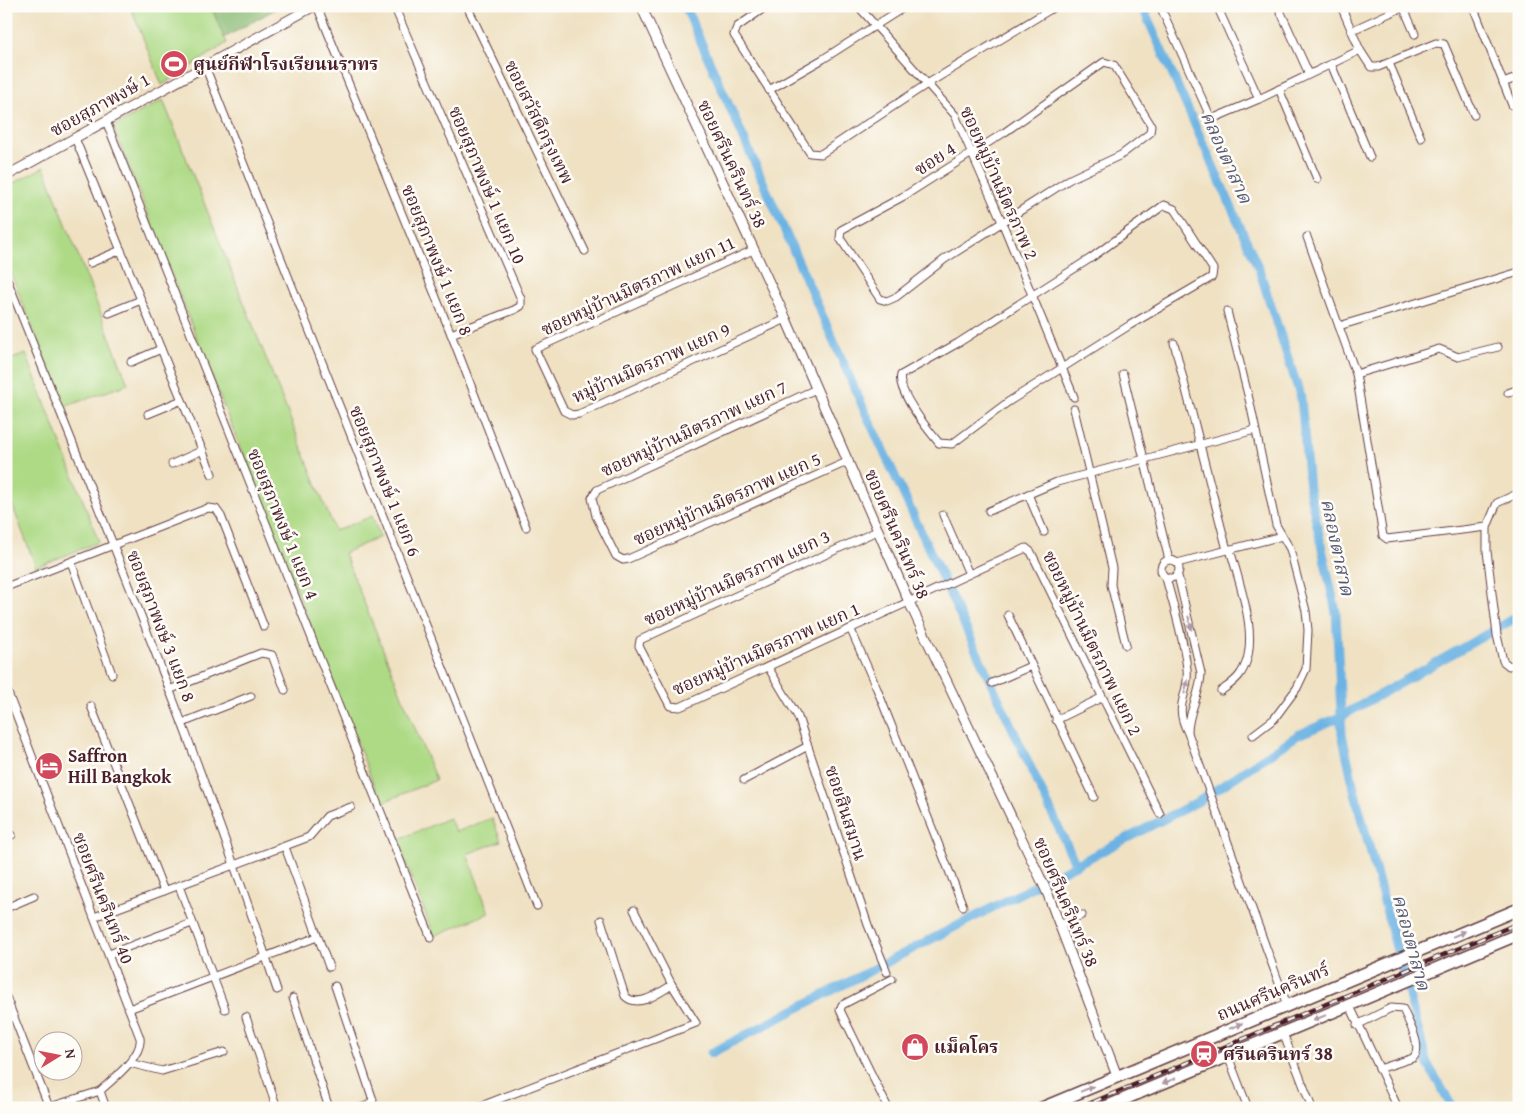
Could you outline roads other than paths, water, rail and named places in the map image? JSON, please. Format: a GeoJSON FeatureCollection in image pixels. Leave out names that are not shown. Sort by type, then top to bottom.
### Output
{"type":"FeatureCollection","features":[{"type":"Feature","properties":{"kind":"main road","name":"ถนนศรีนครินทร์"},"geometry":{"type":"LineString","coordinates":[[1042,1108],[1519,909]]}},
{"type":"Feature","properties":{"kind":"main road"},"geometry":{"type":"LineString","coordinates":[[1104,1108],[1116,1105],[1519,934]]}},
{"type":"Feature","properties":{"kind":"street","name":"ซอยสุภาพงษ์ 1"},"geometry":{"type":"LineString","coordinates":[[6,176],[315,6]]}},
{"type":"Feature","properties":{"kind":"street","name":"ซอยสุภาพงษ์ 1 แยก 8"},"geometry":{"type":"LineString","coordinates":[[315,6],[451,334],[526,527]]}},
{"type":"Feature","properties":{"kind":"street","name":"ซอยสุภาพงษ์ 1 แยก 10"},"geometry":{"type":"LineString","coordinates":[[394,6],[521,298],[521,306],[514,310],[451,334]]}},
{"type":"Feature","properties":{"kind":"street","name":"ซอยสวัสดีกรุงเทพ"},"geometry":{"type":"LineString","coordinates":[[467,6],[585,251]]}},
{"type":"Feature","properties":{"kind":"street","name":"ซอยศรีนครินทร์ 38"},"geometry":{"type":"LineString","coordinates":[[641,6],[786,319],[909,602],[1040,876],[1117,1076]]}},
{"type":"Feature","properties":{"kind":"street"},"geometry":{"type":"LineString","coordinates":[[767,6],[734,31],[736,41],[810,153],[818,155],[926,84],[1056,6]]}},
{"type":"Feature","properties":{"kind":"street","name":"ซอยหมู่บ้านมิตรภาพ 2"},"geometry":{"type":"LineString","coordinates":[[858,6],[926,84],[949,107],[972,153],[1002,222],[1074,397]]}},
{"type":"Feature","properties":{"kind":"street"},"geometry":{"type":"LineString","coordinates":[[769,90],[876,27],[906,6]]}},
{"type":"Feature","properties":{"kind":"street"},"geometry":{"type":"LineString","coordinates":[[1160,6],[1211,116],[1217,117],[1260,99],[1360,50]]}},
{"type":"Feature","properties":{"kind":"street"},"geometry":{"type":"LineString","coordinates":[[1217,6],[1260,99]]}},
{"type":"Feature","properties":{"kind":"street"},"geometry":{"type":"LineString","coordinates":[[1278,6],[1309,74]]}},
{"type":"Feature","properties":{"kind":"street"},"geometry":{"type":"LineString","coordinates":[[1341,6],[1360,50],[1371,67],[1378,68],[1436,43],[1444,44],[1474,115]]}},
{"type":"Feature","properties":{"kind":"street"},"geometry":{"type":"LineString","coordinates":[[1474,6],[1512,105]]}},
{"type":"Feature","properties":{"kind":"street"},"geometry":{"type":"LineString","coordinates":[[1357,28],[1403,7],[1415,34]]}},
{"type":"Feature","properties":{"kind":"street","name":"ซอย 4"},"geometry":{"type":"LineString","coordinates":[[1108,62],[1114,65],[1152,125],[1150,133],[1121,155],[1070,179],[945,259],[902,293],[886,301],[880,300],[839,234],[844,228],[904,196],[972,153],[1027,117],[1098,65],[1108,62]]}},
{"type":"Feature","properties":{"kind":"street"},"geometry":{"type":"LineString","coordinates":[[1389,63],[1421,138]]}},
{"type":"Feature","properties":{"kind":"street"},"geometry":{"type":"LineString","coordinates":[[1331,64],[1370,157]]}},
{"type":"Feature","properties":{"kind":"street","name":"ซอยสุภาพงษ์ 1 แยก 6"},"geometry":{"type":"LineString","coordinates":[[205,66],[536,906]]}},
{"type":"Feature","properties":{"kind":"street"},"geometry":{"type":"LineString","coordinates":[[1504,84],[1519,77]]}},
{"type":"Feature","properties":{"kind":"street"},"geometry":{"type":"LineString","coordinates":[[1279,89],[1317,179]]}},
{"type":"Feature","properties":{"kind":"street","name":"ซอยสุภาพงษ์ 1 แยก 4"},"geometry":{"type":"LineString","coordinates":[[106,120],[431,938]]}},
{"type":"Feature","properties":{"kind":"street"},"geometry":{"type":"LineString","coordinates":[[75,138],[212,474]]}},
{"type":"Feature","properties":{"kind":"street"},"geometry":{"type":"LineString","coordinates":[[1164,205],[1174,209],[1213,268],[1213,275],[1209,279],[1130,325],[1008,402],[948,445],[936,440],[900,384],[901,375],[905,371],[958,344],[1032,296],[1091,258],[1164,205]]}},
{"type":"Feature","properties":{"kind":"street"},"geometry":{"type":"LineString","coordinates":[[1307,237],[1356,374],[1383,536],[1387,539],[1487,527]]}},
{"type":"Feature","properties":{"kind":"street"},"geometry":{"type":"LineString","coordinates":[[90,264],[121,250]]}},
{"type":"Feature","properties":{"kind":"street","name":"ซอยหมู่บ้านมิตรภาพ แยก 11"},"geometry":{"type":"LineString","coordinates":[[535,350],[753,250]]}},
{"type":"Feature","properties":{"kind":"street"},"geometry":{"type":"LineString","coordinates":[[1339,326],[1519,272]]}},
{"type":"Feature","properties":{"kind":"street","name":"ซอยสุภาพงษ์ 3 แยก 8"},"geometry":{"type":"LineString","coordinates":[[6,277],[114,545],[236,865],[277,990]]}},
{"type":"Feature","properties":{"kind":"street"},"geometry":{"type":"LineString","coordinates":[[109,313],[141,300]]}},
{"type":"Feature","properties":{"kind":"street"},"geometry":{"type":"LineString","coordinates":[[1227,312],[1276,525],[1290,549],[1306,611],[1307,663],[1297,688],[1286,707],[1253,735]]}},
{"type":"Feature","properties":{"kind":"street","name":"หมู่บ้านมิตรภาพ แยก 9"},"geometry":{"type":"LineString","coordinates":[[535,350],[564,411],[572,415],[579,414],[786,319]]}},
{"type":"Feature","properties":{"kind":"street"},"geometry":{"type":"LineString","coordinates":[[1174,343],[1244,605],[1250,635],[1248,660],[1241,674],[1221,691]]}},
{"type":"Feature","properties":{"kind":"street"},"geometry":{"type":"LineString","coordinates":[[1356,374],[1439,349],[1458,357],[1498,347]]}},
{"type":"Feature","properties":{"kind":"street"},"geometry":{"type":"LineString","coordinates":[[131,362],[161,348]]}},
{"type":"Feature","properties":{"kind":"street"},"geometry":{"type":"LineString","coordinates":[[1123,374],[1169,560]]}},
{"type":"Feature","properties":{"kind":"street","name":"ซอยหมู่บ้านมิตรภาพ แยก 7"},"geometry":{"type":"LineString","coordinates":[[603,530],[592,504],[594,493],[597,490],[816,389]]}},
{"type":"Feature","properties":{"kind":"street"},"geometry":{"type":"LineString","coordinates":[[1508,393],[1519,390]]}},
{"type":"Feature","properties":{"kind":"street"},"geometry":{"type":"LineString","coordinates":[[148,414],[182,400]]}},
{"type":"Feature","properties":{"kind":"street"},"geometry":{"type":"LineString","coordinates":[[1074,409],[1112,568],[1111,585],[1126,645]]}},
{"type":"Feature","properties":{"kind":"street"},"geometry":{"type":"LineString","coordinates":[[989,511],[1057,482],[1255,430]]}},
{"type":"Feature","properties":{"kind":"street"},"geometry":{"type":"LineString","coordinates":[[172,464],[203,450]]}},
{"type":"Feature","properties":{"kind":"street","name":"ซอยหมู่บ้านมิตรภาพ แยก 5"},"geometry":{"type":"LineString","coordinates":[[603,530],[616,556],[623,560],[628,559],[848,461]]}},
{"type":"Feature","properties":{"kind":"street"},"geometry":{"type":"LineString","coordinates":[[1519,493],[1497,503],[1487,527],[1497,635],[1505,664],[1519,663]]}},
{"type":"Feature","properties":{"kind":"street"},"geometry":{"type":"LineString","coordinates":[[1028,494],[1044,532]]}},
{"type":"Feature","properties":{"kind":"street"},"geometry":{"type":"LineString","coordinates":[[6,587],[208,508],[216,510],[221,516],[264,627]]}},
{"type":"Feature","properties":{"kind":"street"},"geometry":{"type":"LineString","coordinates":[[942,515],[970,574]]}},
{"type":"Feature","properties":{"kind":"street","name":"ซอยหมู่บ้านมิตรภาพ แยก 3"},"geometry":{"type":"LineString","coordinates":[[652,672],[639,643],[644,637],[879,530]]}},
{"type":"Feature","properties":{"kind":"street"},"geometry":{"type":"LineString","coordinates":[[1169,560],[1177,563],[1282,536]]}},
{"type":"Feature","properties":{"kind":"street","name":"ซอยหมู่บ้านมิตรภาพ แยก 2"},"geometry":{"type":"LineString","coordinates":[[909,602],[1022,549],[1029,549],[1160,814]]}},
{"type":"Feature","properties":{"kind":"street"},"geometry":{"type":"LineString","coordinates":[[1169,560],[1161,568],[1166,578],[1187,670],[1186,688],[1180,713],[1287,1005]]}},
{"type":"Feature","properties":{"kind":"street"},"geometry":{"type":"LineString","coordinates":[[71,562],[112,674]]}},
{"type":"Feature","properties":{"kind":"street"},"geometry":{"type":"LineString","coordinates":[[1177,563],[1180,569],[1178,576],[1201,673],[1201,685],[1189,719],[1188,733]]}},
{"type":"Feature","properties":{"kind":"street"},"geometry":{"type":"LineString","coordinates":[[1166,578],[1178,576]]}},
{"type":"Feature","properties":{"kind":"street","name":"ซอยหมู่บ้านมิตรภาพ แยก 1"},"geometry":{"type":"LineString","coordinates":[[652,672],[665,699],[670,706],[676,708],[909,602]]}},
{"type":"Feature","properties":{"kind":"street"},"geometry":{"type":"LineString","coordinates":[[1008,616],[1094,797]]}},
{"type":"Feature","properties":{"kind":"street"},"geometry":{"type":"LineString","coordinates":[[851,630],[877,689],[963,906]]}},
{"type":"Feature","properties":{"kind":"street"},"geometry":{"type":"LineString","coordinates":[[169,690],[261,653],[272,655],[285,690]]}},
{"type":"Feature","properties":{"kind":"street"},"geometry":{"type":"LineString","coordinates":[[992,683],[1031,666]]}},
{"type":"Feature","properties":{"kind":"street","name":"ซอยสินสมาน"},"geometry":{"type":"LineString","coordinates":[[768,667],[794,708],[880,958],[887,972]]}},
{"type":"Feature","properties":{"kind":"street","name":"ซอยศรีนครินทร์ 40"},"geometry":{"type":"LineString","coordinates":[[6,688],[141,1044],[129,1063],[100,1091]]}},
{"type":"Feature","properties":{"kind":"street"},"geometry":{"type":"LineString","coordinates":[[182,723],[250,696]]}},
{"type":"Feature","properties":{"kind":"street"},"geometry":{"type":"LineString","coordinates":[[1056,720],[1101,698]]}},
{"type":"Feature","properties":{"kind":"street"},"geometry":{"type":"LineString","coordinates":[[90,706],[164,891]]}},
{"type":"Feature","properties":{"kind":"street"},"geometry":{"type":"LineString","coordinates":[[744,780],[808,746]]}},
{"type":"Feature","properties":{"kind":"street"},"geometry":{"type":"LineString","coordinates":[[94,917],[309,837],[327,816],[351,806]]}},
{"type":"Feature","properties":{"kind":"street"},"geometry":{"type":"LineString","coordinates":[[284,847],[328,967]]}},
{"type":"Feature","properties":{"kind":"street"},"geometry":{"type":"LineString","coordinates":[[179,886],[225,1009]]}},
{"type":"Feature","properties":{"kind":"street"},"geometry":{"type":"LineString","coordinates":[[6,908],[34,896]]}},
{"type":"Feature","properties":{"kind":"street"},"geometry":{"type":"LineString","coordinates":[[476,1108],[696,1023],[672,986],[634,910]]}},
{"type":"Feature","properties":{"kind":"street"},"geometry":{"type":"LineString","coordinates":[[1060,925],[1082,916]]}},
{"type":"Feature","properties":{"kind":"street"},"geometry":{"type":"LineString","coordinates":[[601,920],[625,996],[630,1000],[638,1002],[672,986]]}},
{"type":"Feature","properties":{"kind":"street"},"geometry":{"type":"LineString","coordinates":[[108,954],[192,923]]}},
{"type":"Feature","properties":{"kind":"street"},"geometry":{"type":"LineString","coordinates":[[129,1009],[317,937]]}},
{"type":"Feature","properties":{"kind":"street"},"geometry":{"type":"LineString","coordinates":[[888,1108],[840,1010],[842,1005],[892,979]]}},
{"type":"Feature","properties":{"kind":"street"},"geometry":{"type":"LineString","coordinates":[[335,986],[373,1100],[369,1105],[361,1108]]}},
{"type":"Feature","properties":{"kind":"street"},"geometry":{"type":"LineString","coordinates":[[6,997],[48,1107],[100,1091],[106,1108]]}},
{"type":"Feature","properties":{"kind":"street"},"geometry":{"type":"LineString","coordinates":[[293,998],[329,1108]]}},
{"type":"Feature","properties":{"kind":"street"},"geometry":{"type":"LineString","coordinates":[[1350,1006],[1398,1108]]}},
{"type":"Feature","properties":{"kind":"street"},"geometry":{"type":"LineString","coordinates":[[1358,1025],[1391,1008],[1403,1009],[1417,1047],[1417,1054],[1413,1058],[1379,1069]]}},
{"type":"Feature","properties":{"kind":"street"},"geometry":{"type":"LineString","coordinates":[[246,1017],[277,1108]]}},
{"type":"Feature","properties":{"kind":"street"},"geometry":{"type":"LineString","coordinates":[[1283,1033],[1312,1108]]}},
{"type":"Feature","properties":{"kind":"street"},"geometry":{"type":"LineString","coordinates":[[129,1063],[162,1072],[224,1052]]}},
{"type":"Feature","properties":{"kind":"street"},"geometry":{"type":"LineString","coordinates":[[1228,1056],[1248,1108]]}},
{"type":"Feature","properties":{"kind":"waterway"},"geometry":{"type":"LineString","coordinates":[[685,6],[862,405],[1076,865]]}},
{"type":"Feature","properties":{"kind":"waterway","name":"คลองตาสาด"},"geometry":{"type":"LineString","coordinates":[[1142,6],[1259,269],[1301,398],[1309,489],[1336,612],[1342,734],[1356,797],[1427,1063],[1453,1108]]}},
{"type":"Feature","properties":{"kind":"waterway"},"geometry":{"type":"LineString","coordinates":[[711,1053],[1201,800],[1298,735],[1340,717],[1519,616]]}},
{"type":"Feature","properties":{"kind":"railway"},"geometry":{"type":"LineString","coordinates":[[1079,1108],[1519,923]]}},
{"type":"Feature","properties":{"kind":"place","name":"ศูนย์กีฬาโรงเรียนนราทร"},"geometry":{"type":"Point","coordinates":[174,64]}},
{"type":"Feature","properties":{"kind":"place","name":"Saffron Hill Bangkok"},"geometry":{"type":"Point","coordinates":[49,766]}},
{"type":"Feature","properties":{"kind":"place","name":"แม็คโคร"},"geometry":{"type":"Point","coordinates":[915,1047]}},
{"type":"Feature","properties":{"kind":"place","name":"ศรีนครินทร์ 38"},"geometry":{"type":"Point","coordinates":[1204,1054]}}]}
